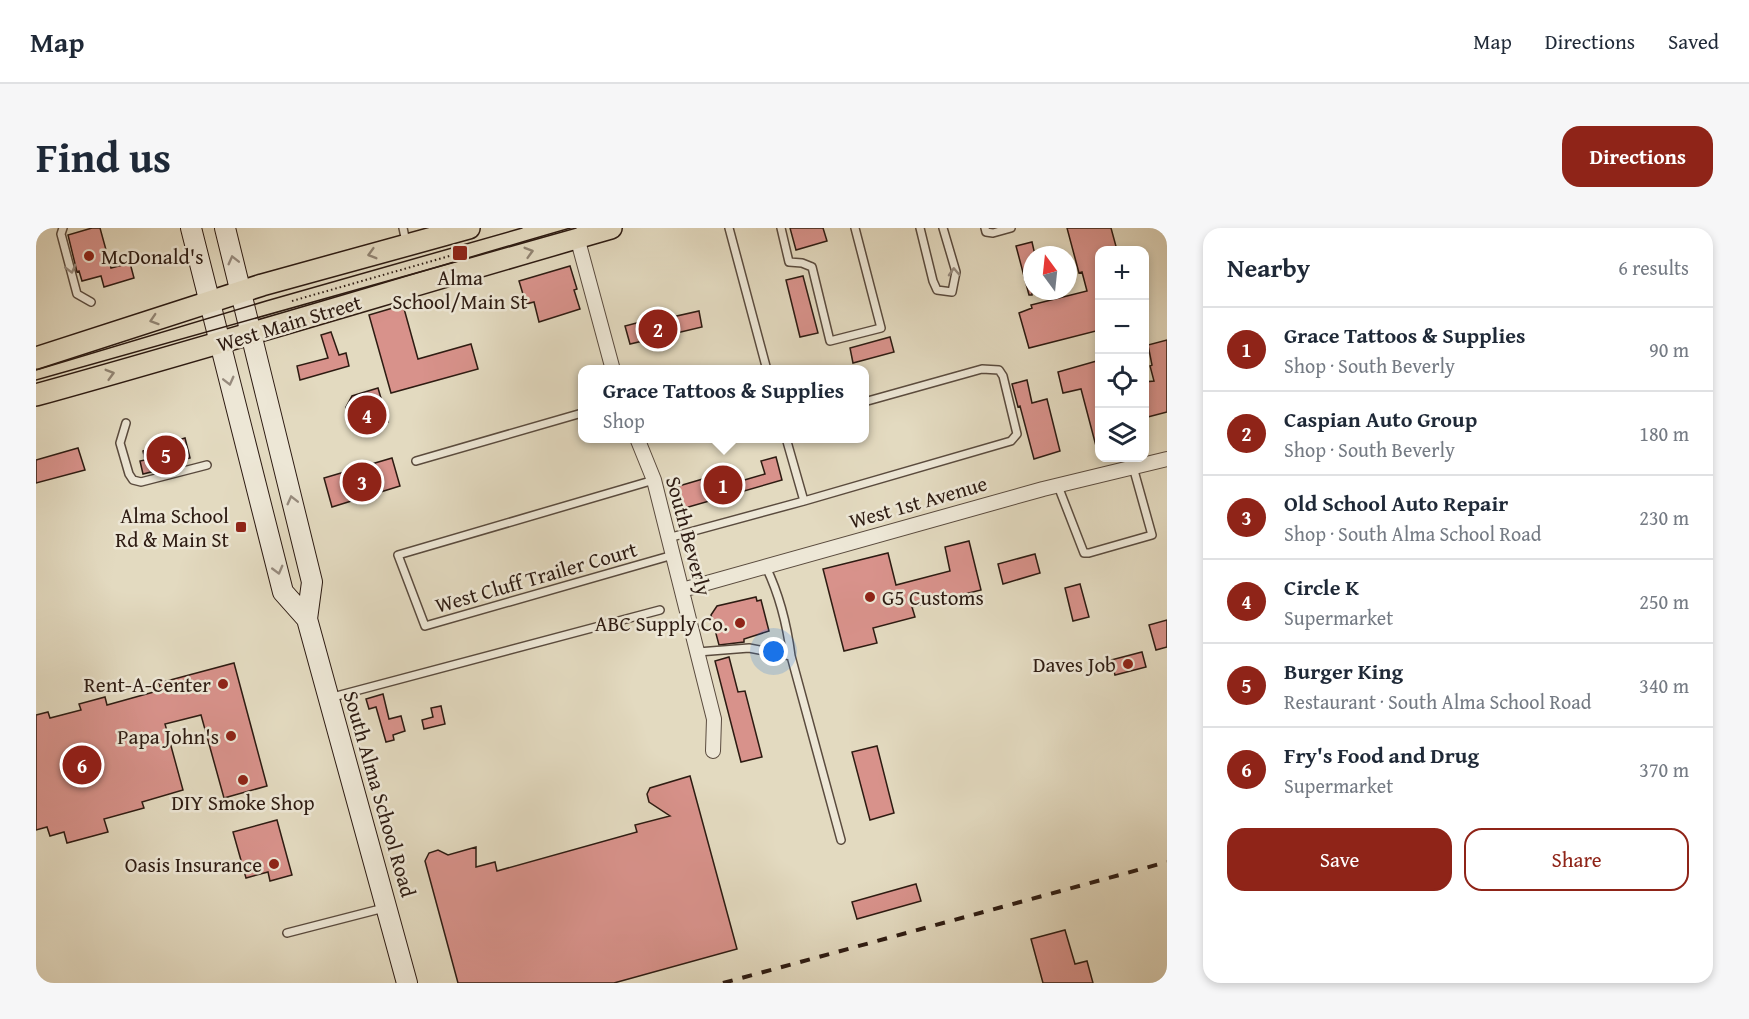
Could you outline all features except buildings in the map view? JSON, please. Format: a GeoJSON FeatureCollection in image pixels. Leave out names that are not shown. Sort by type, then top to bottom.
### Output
{"type":"FeatureCollection","features":[{"type":"Feature","properties":{"kind":"main road","name":"South Alma School Road"},"geometry":{"type":"LineString","coordinates":[[191,228],[284,592],[307,619]]}},
{"type":"Feature","properties":{"kind":"main road","name":"South Alma School Road"},"geometry":{"type":"LineString","coordinates":[[225,228],[312,582],[307,619],[406,983]]}},
{"type":"Feature","properties":{"kind":"main road","name":"West Main Street"},"geometry":{"type":"LineString","coordinates":[[36,358],[405,236],[469,228]]}},
{"type":"Feature","properties":{"kind":"main road","name":"West Main Street"},"geometry":{"type":"LineString","coordinates":[[36,395],[217,334],[252,334],[610,228]]}},
{"type":"Feature","properties":{"kind":"street"},"geometry":{"type":"LineString","coordinates":[[578,237],[612,365]]}},
{"type":"Feature","properties":{"kind":"street","name":"South Beverly"},"geometry":{"type":"LineString","coordinates":[[639,443],[654,480],[698,652],[714,719],[713,751]]}},
{"type":"Feature","properties":{"kind":"street","name":"West 1st Avenue"},"geometry":{"type":"LineString","coordinates":[[682,590],[1058,486],[1167,459]]}},
{"type":"Feature","properties":{"kind":"lane"},"geometry":{"type":"LineString","coordinates":[[63,228],[61,234],[77,294],[92,302]]}},
{"type":"Feature","properties":{"kind":"lane"},"geometry":{"type":"LineString","coordinates":[[729,228],[766,365]]}},
{"type":"Feature","properties":{"kind":"lane"},"geometry":{"type":"LineString","coordinates":[[781,228],[789,262],[812,267],[830,341],[881,328],[855,228]]}},
{"type":"Feature","properties":{"kind":"lane"},"geometry":{"type":"LineString","coordinates":[[920,228],[937,290],[952,292],[956,272],[944,228]]}},
{"type":"Feature","properties":{"kind":"lane"},"geometry":{"type":"LineString","coordinates":[[985,228],[986,231],[993,233],[1011,228]]}},
{"type":"Feature","properties":{"kind":"lane"},"geometry":{"type":"LineString","coordinates":[[668,538],[1011,441],[1017,434],[1003,376],[999,370],[982,369],[869,401]]}},
{"type":"Feature","properties":{"kind":"lane"},"geometry":{"type":"LineString","coordinates":[[416,461],[578,414]]}},
{"type":"Feature","properties":{"kind":"lane"},"geometry":{"type":"LineString","coordinates":[[126,423],[120,443],[133,480],[141,482],[207,465]]}},
{"type":"Feature","properties":{"kind":"lane"},"geometry":{"type":"LineString","coordinates":[[787,443],[804,501]]}},
{"type":"Feature","properties":{"kind":"lane"},"geometry":{"type":"LineString","coordinates":[[1058,486],[1084,553],[1089,553],[1152,535],[1133,467]]}},
{"type":"Feature","properties":{"kind":"lane","name":"West Cluff Trailer Court"},"geometry":{"type":"LineString","coordinates":[[654,480],[398,555],[425,626],[673,555]]}},
{"type":"Feature","properties":{"kind":"lane"},"geometry":{"type":"LineString","coordinates":[[766,566],[775,586],[787,626],[791,656],[841,840]]}},
{"type":"Feature","properties":{"kind":"lane"},"geometry":{"type":"LineString","coordinates":[[327,698],[660,610]]}},
{"type":"Feature","properties":{"kind":"lane"},"geometry":{"type":"LineString","coordinates":[[698,652],[749,648],[770,650],[791,656]]}},
{"type":"Feature","properties":{"kind":"lane"},"geometry":{"type":"LineString","coordinates":[[287,933],[386,907]]}},
{"type":"Feature","properties":{"kind":"path"},"geometry":{"type":"LineString","coordinates":[[292,301],[460,253]]}},
{"type":"Feature","properties":{"kind":"tram line"},"geometry":{"type":"LineString","coordinates":[[36,370],[522,228]]}},
{"type":"Feature","properties":{"kind":"tram line"},"geometry":{"type":"LineString","coordinates":[[36,380],[576,228]]}},
{"type":"Feature","properties":{"kind":"railway"},"geometry":{"type":"LineString","coordinates":[[723,983],[1167,862]]}},
{"type":"Feature","properties":{"kind":"place","name":"Alma School/Main St"},"geometry":{"type":"Point","coordinates":[460,253]}},
{"type":"Feature","properties":{"kind":"place","name":"McDonald's"},"geometry":{"type":"Point","coordinates":[89,256]}},
{"type":"Feature","properties":{"kind":"place","name":"Caspian Auto Group"},"geometry":{"type":"Point","coordinates":[658,329]}},
{"type":"Feature","properties":{"kind":"place","name":"Circle K"},"geometry":{"type":"Point","coordinates":[367,415]}},
{"type":"Feature","properties":{"kind":"place","name":"Burger King"},"geometry":{"type":"Point","coordinates":[166,455]}},
{"type":"Feature","properties":{"kind":"place","name":"Old School Auto Repair"},"geometry":{"type":"Point","coordinates":[362,482]}},
{"type":"Feature","properties":{"kind":"place","name":"Grace Tattoos & Supplies"},"geometry":{"type":"Point","coordinates":[723,485]}},
{"type":"Feature","properties":{"kind":"place","name":"Alma School Rd & Main St"},"geometry":{"type":"Point","coordinates":[241,527]}},
{"type":"Feature","properties":{"kind":"place","name":"G5 Customs"},"geometry":{"type":"Point","coordinates":[870,597]}},
{"type":"Feature","properties":{"kind":"place","name":"ABC Supply Co."},"geometry":{"type":"Point","coordinates":[740,623]}},
{"type":"Feature","properties":{"kind":"place","name":"Daves Job"},"geometry":{"type":"Point","coordinates":[1128,664]}},
{"type":"Feature","properties":{"kind":"place","name":"Rent-A-Center"},"geometry":{"type":"Point","coordinates":[223,684]}},
{"type":"Feature","properties":{"kind":"place","name":"Papa John's"},"geometry":{"type":"Point","coordinates":[231,736]}},
{"type":"Feature","properties":{"kind":"place","name":"Fry's Food and Drug"},"geometry":{"type":"Point","coordinates":[82,765]}},
{"type":"Feature","properties":{"kind":"place","name":"DIY Smoke Shop"},"geometry":{"type":"Point","coordinates":[243,780]}},
{"type":"Feature","properties":{"kind":"place","name":"Oasis Insurance"},"geometry":{"type":"Point","coordinates":[274,864]}}]}
